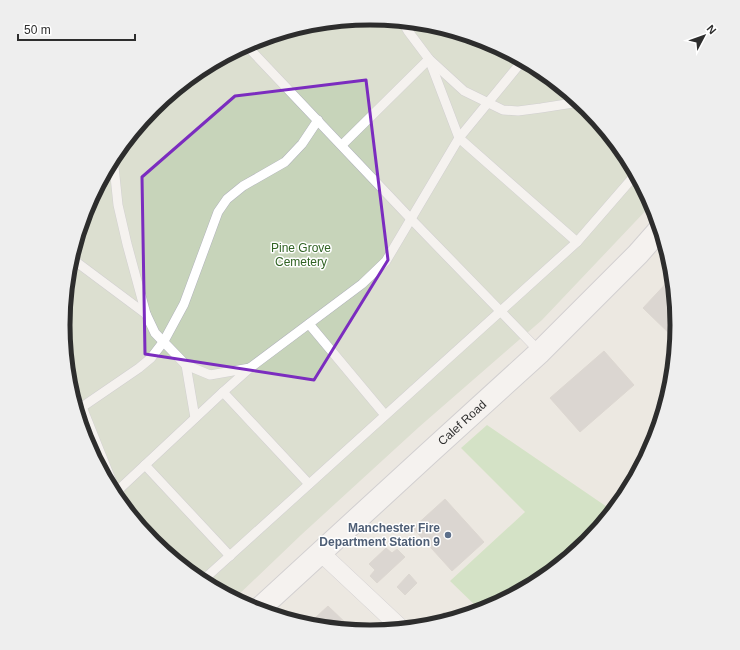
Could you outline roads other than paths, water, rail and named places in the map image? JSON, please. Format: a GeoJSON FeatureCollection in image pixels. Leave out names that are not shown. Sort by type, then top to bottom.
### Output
{"type":"FeatureCollection","features":[{"type":"Feature","properties":{"kind":"main road","name":"Calef Road"},"geometry":{"type":"LineString","coordinates":[[263,605],[540,352],[656,234]]}},
{"type":"Feature","properties":{"kind":"street"},"geometry":{"type":"LineString","coordinates":[[321,553],[396,623]]}},
{"type":"Feature","properties":{"kind":"lane"},"geometry":{"type":"LineString","coordinates":[[406,28],[429,59],[464,91],[503,110],[518,111],[572,103]]}},
{"type":"Feature","properties":{"kind":"lane"},"geometry":{"type":"LineString","coordinates":[[251,50],[540,352]]}},
{"type":"Feature","properties":{"kind":"lane"},"geometry":{"type":"LineString","coordinates":[[429,59],[459,138],[577,242]]}},
{"type":"Feature","properties":{"kind":"lane"},"geometry":{"type":"LineString","coordinates":[[342,146],[429,59]]}},
{"type":"Feature","properties":{"kind":"lane"},"geometry":{"type":"LineString","coordinates":[[119,489],[251,367],[362,284],[386,261],[459,138],[519,64]]}},
{"type":"Feature","properties":{"kind":"lane"},"geometry":{"type":"LineString","coordinates":[[81,407],[139,368],[151,358],[164,341],[184,304],[218,212],[227,199],[243,186],[285,162],[302,144],[318,120]]}},
{"type":"Feature","properties":{"kind":"lane"},"geometry":{"type":"LineString","coordinates":[[114,168],[118,204],[126,244],[146,314],[155,333],[186,365],[210,375],[251,367]]}},
{"type":"Feature","properties":{"kind":"lane"},"geometry":{"type":"LineString","coordinates":[[207,577],[577,242],[632,179]]}},
{"type":"Feature","properties":{"kind":"lane"},"geometry":{"type":"LineString","coordinates":[[77,262],[146,314]]}},
{"type":"Feature","properties":{"kind":"lane"},"geometry":{"type":"LineString","coordinates":[[309,324],[385,415]]}},
{"type":"Feature","properties":{"kind":"lane"},"geometry":{"type":"LineString","coordinates":[[186,365],[195,418]]}},
{"type":"Feature","properties":{"kind":"lane"},"geometry":{"type":"LineString","coordinates":[[223,392],[309,484]]}},
{"type":"Feature","properties":{"kind":"lane"},"geometry":{"type":"LineString","coordinates":[[145,465],[230,556]]}},
{"type":"Feature","properties":{"kind":"place","name":"Manchester Fire Department Station 9"},"geometry":{"type":"Point","coordinates":[448,535]}},
{"type":"Feature","properties":{"kind":"park label","name":"Pine Grove Cemetery"},"geometry":{"type":"Point","coordinates":[301,255]}}]}
